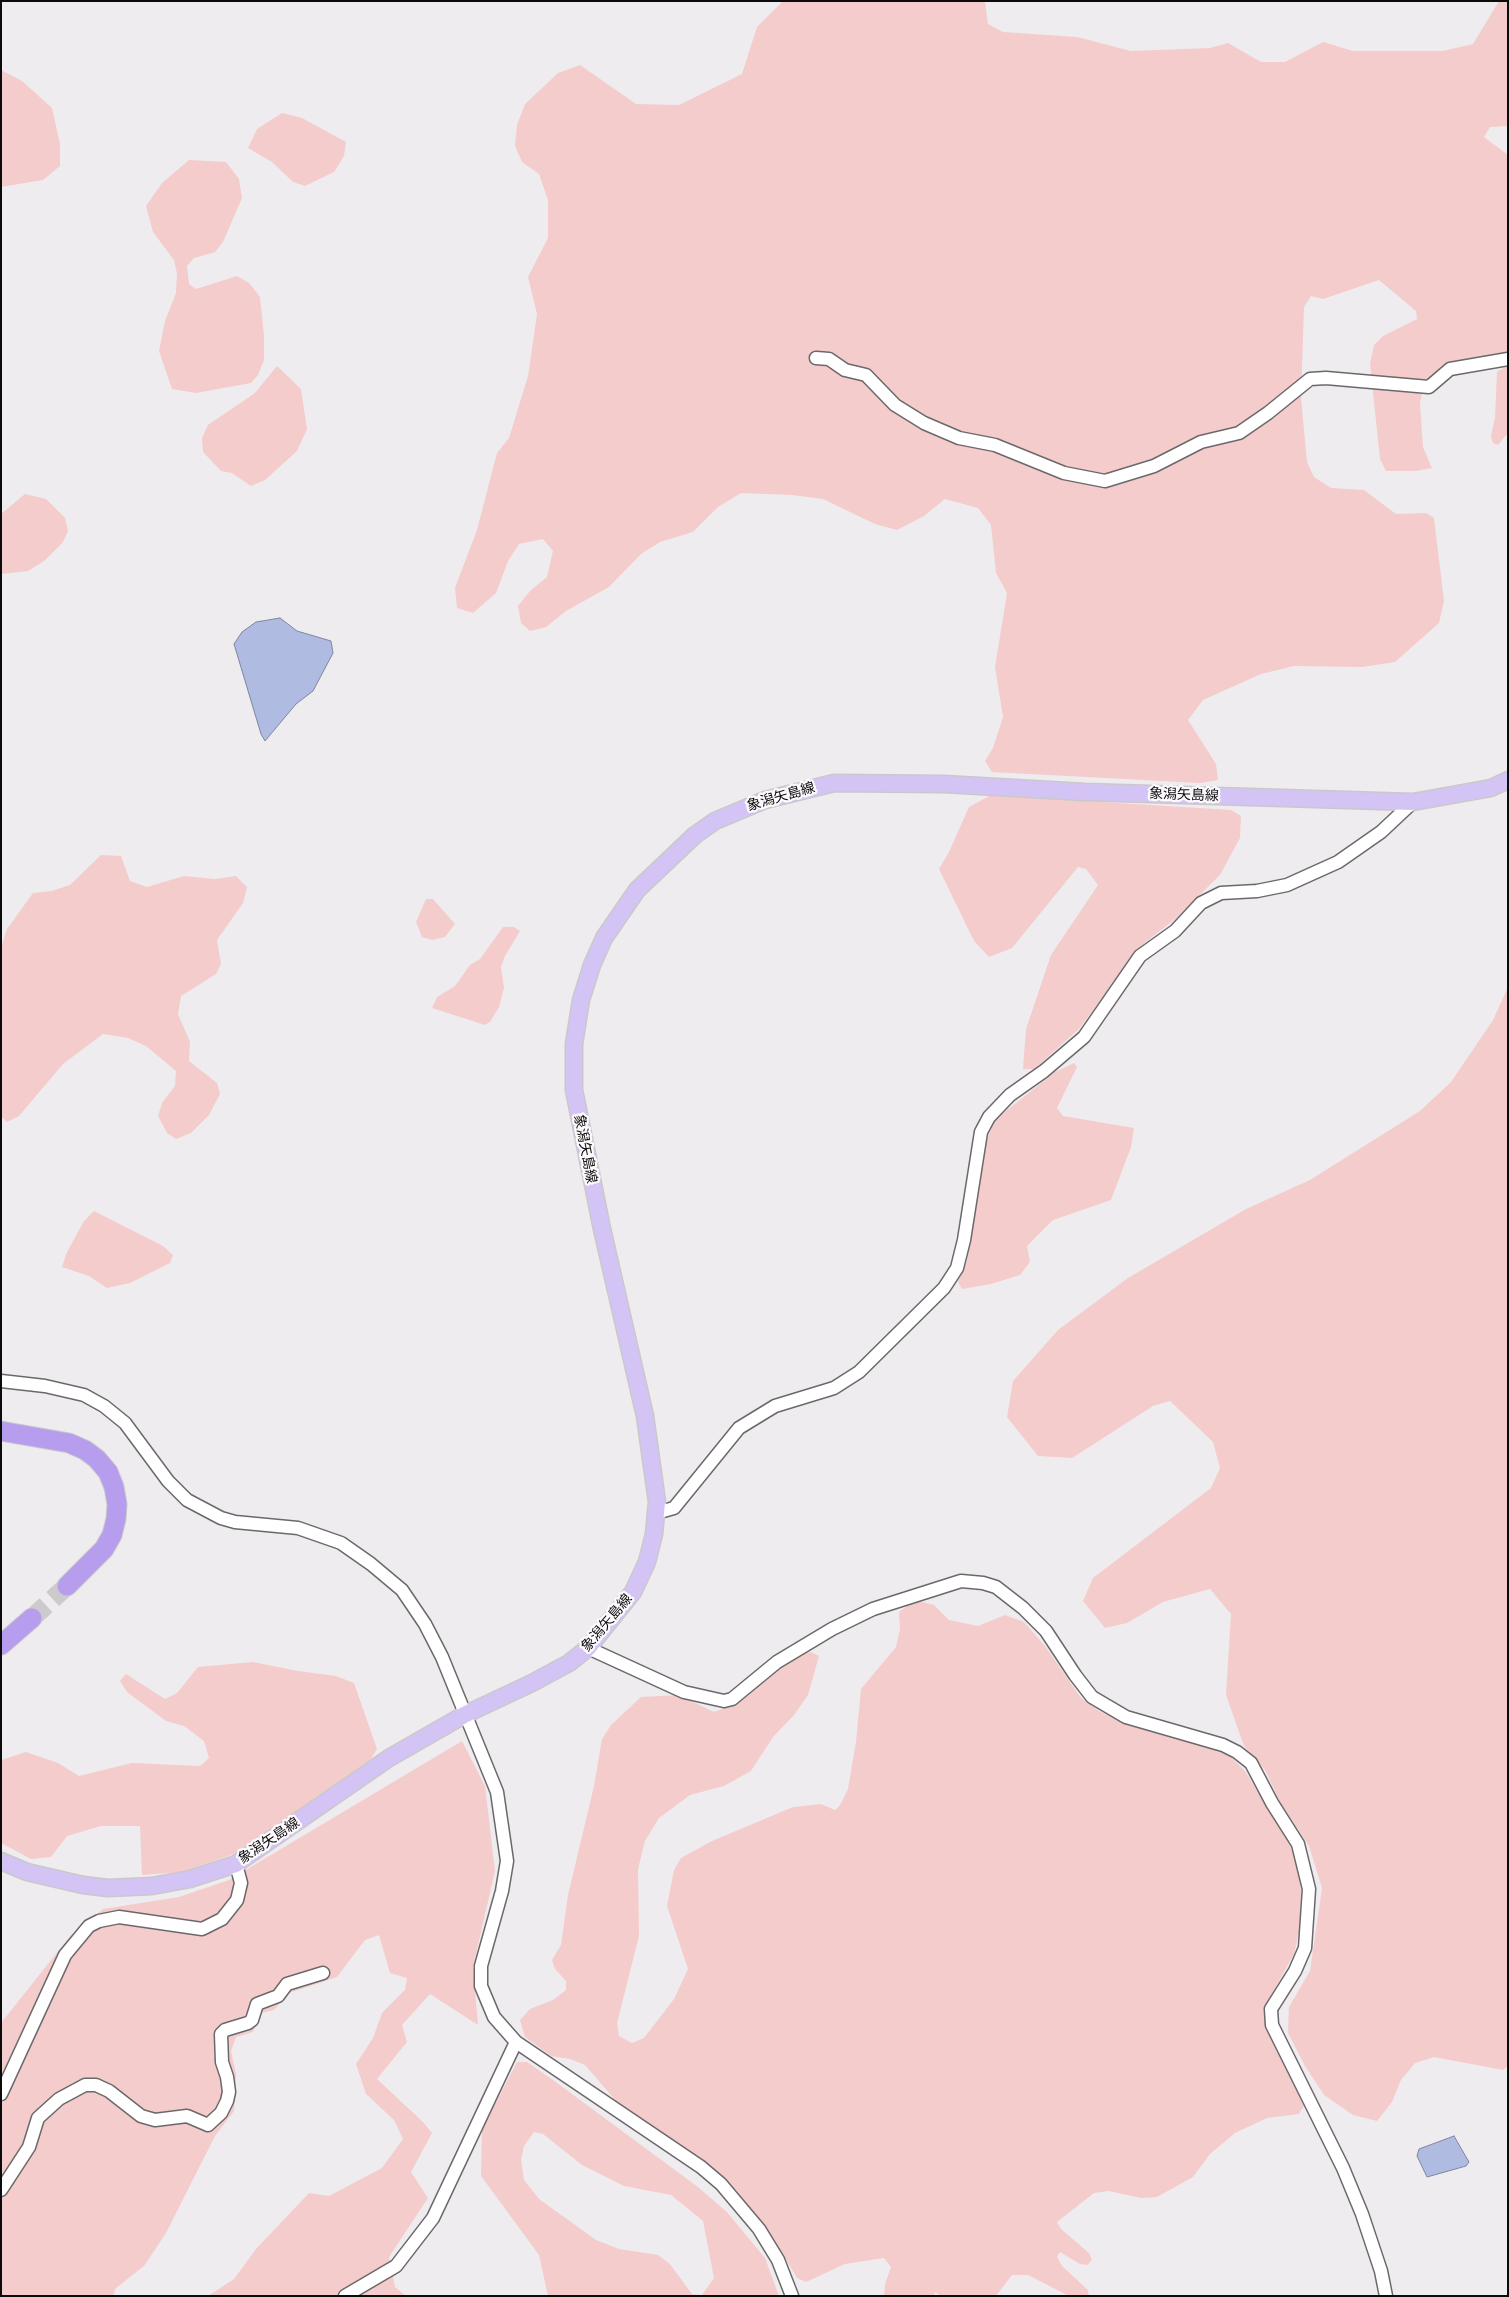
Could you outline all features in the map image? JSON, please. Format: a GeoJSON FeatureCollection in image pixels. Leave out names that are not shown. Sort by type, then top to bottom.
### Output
{"type":"FeatureCollection","features":[{"type":"Feature","properties":{"kind":"highway"},"geometry":{"type":"LineString","coordinates":[[1,1431],[53,1438],[85,1450],[98,1460],[108,1472],[114,1487],[116,1519],[112,1535],[104,1549],[92,1563],[67,1586]]}},
{"type":"Feature","properties":{"kind":"highway"},"geometry":{"type":"LineString","coordinates":[[1,1645],[32,1618]]}},
{"type":"Feature","properties":{"kind":"main road","name":"象潟矢島線"},"geometry":{"type":"LineString","coordinates":[[1,1861],[27,1872],[82,1885],[108,1888],[161,1884],[190,1879],[236,1864],[389,1758],[464,1715],[532,1683],[569,1663],[588,1648],[633,1592],[647,1562],[654,1534],[657,1502],[650,1445],[574,1090],[574,1044],[581,1000],[592,965],[604,938],[632,897],[662,865],[695,835],[715,821],[765,800],[834,783],[944,784],[1085,792],[1412,802],[1491,788],[1508,780]]}},
{"type":"Feature","properties":{"kind":"street"},"geometry":{"type":"LineString","coordinates":[[816,358],[829,359],[845,370],[866,375],[895,405],[924,423],[959,438],[995,445],[1064,473],[1105,481],[1154,466],[1201,442],[1239,432],[1268,413],[1310,379],[1429,387],[1450,369],[1508,359]]}},
{"type":"Feature","properties":{"kind":"street"},"geometry":{"type":"LineString","coordinates":[[656,1513],[674,1508],[739,1428],[775,1406],[834,1388],[859,1372],[944,1288],[957,1268],[964,1240],[981,1132],[989,1117],[1010,1096],[1044,1071],[1084,1037],[1140,956],[1175,931],[1202,903],[1221,893],[1257,891],[1287,884],[1338,862],[1381,832],[1412,802]]}},
{"type":"Feature","properties":{"kind":"street"},"geometry":{"type":"LineString","coordinates":[[1,1381],[46,1386],[84,1395],[104,1406],[126,1424],[168,1480],[187,1500],[221,1518],[298,1528],[341,1543],[372,1564],[402,1590],[426,1624],[497,1792],[507,1861],[502,1891],[481,1966],[482,1986],[494,2017],[516,2042],[701,2167],[721,2184],[759,2229],[778,2260],[792,2296]]}},
{"type":"Feature","properties":{"kind":"street"},"geometry":{"type":"LineString","coordinates":[[588,1648],[684,1692],[724,1700],[732,1699],[777,1662],[832,1629],[873,1609],[961,1581],[983,1583],[996,1587],[1023,1608],[1046,1631],[1092,1697],[1126,1717],[1223,1746],[1237,1752],[1251,1763],[1272,1803],[1298,1844],[1309,1889],[1305,1948],[1295,1971],[1272,2009],[1272,2025],[1346,2176],[1366,2224],[1381,2271],[1386,2296]]}},
{"type":"Feature","properties":{"kind":"street"},"geometry":{"type":"LineString","coordinates":[[1,2094],[65,1955],[88,1926],[99,1921],[119,1917],[202,1929],[222,1919],[237,1900],[241,1883],[236,1864]]}},
{"type":"Feature","properties":{"kind":"street"},"geometry":{"type":"LineString","coordinates":[[1,2190],[28,2147],[38,2118],[59,2099],[85,2086],[96,2085],[109,2091],[141,2116],[155,2120],[187,2116],[208,2125],[221,2113],[227,2102],[229,2092],[222,2062],[221,2034],[225,2030],[252,2020],[257,2004],[278,1996],[287,1984],[323,1973]]}},
{"type":"Feature","properties":{"kind":"street"},"geometry":{"type":"LineString","coordinates":[[346,2296],[396,2266],[433,2218],[516,2042]]}},
{"type":"Feature","properties":{"kind":"shaded area"},"geometry":{"type":"Polygon","coordinates":[[[783,1],[985,1],[988,24],[1003,32],[1077,37],[1131,51],[1210,48],[1228,43],[1261,62],[1285,62],[1323,42],[1353,51],[1443,51],[1473,44],[1499,1],[1508,1],[1508,126],[1490,127],[1484,137],[1508,155],[1508,353],[1424,383],[1420,403],[1423,447],[1432,468],[1416,471],[1386,471],[1380,459],[1370,364],[1374,345],[1383,336],[1417,319],[1416,311],[1379,280],[1323,299],[1311,296],[1304,307],[1301,398],[1307,462],[1314,477],[1331,488],[1364,490],[1396,514],[1426,513],[1434,518],[1444,601],[1439,623],[1395,662],[1362,667],[1294,666],[1261,674],[1203,700],[1188,720],[1216,764],[1218,780],[1200,783],[992,772],[985,761],[993,748],[1003,717],[995,667],[1007,593],[996,573],[991,525],[978,508],[945,499],[924,516],[897,530],[875,524],[823,499],[792,495],[741,493],[718,507],[693,532],[660,542],[641,554],[609,587],[566,611],[546,627],[530,631],[521,623],[518,606],[530,591],[547,577],[553,551],[543,539],[519,544],[508,561],[496,593],[473,613],[457,608],[455,588],[477,530],[497,453],[509,438],[528,376],[537,314],[528,277],[548,238],[548,200],[539,174],[522,162],[515,146],[517,125],[525,104],[558,73],[580,65],[636,104],[679,105],[742,74],[757,27],[783,1]]]}},
{"type":"Feature","properties":{"kind":"shaded area"},"geometry":{"type":"Polygon","coordinates":[[[1,70],[22,81],[52,108],[60,144],[60,166],[43,180],[1,187],[1,70]]]}},
{"type":"Feature","properties":{"kind":"shaded area"},"geometry":{"type":"Polygon","coordinates":[[[282,113],[302,118],[346,142],[344,156],[334,172],[305,186],[293,182],[272,162],[248,148],[257,129],[282,113]]]}},
{"type":"Feature","properties":{"kind":"shaded area"},"geometry":{"type":"Polygon","coordinates":[[[189,160],[226,162],[239,179],[242,198],[223,242],[215,252],[194,258],[187,266],[189,284],[196,289],[237,276],[249,283],[260,297],[264,336],[264,360],[258,375],[251,383],[196,393],[172,389],[159,351],[165,321],[176,293],[177,273],[174,260],[153,232],[146,206],[162,183],[189,160]]]}},
{"type":"Feature","properties":{"kind":"shaded area"},"geometry":{"type":"Polygon","coordinates":[[[1508,365],[1508,433],[1498,445],[1493,443],[1491,436],[1495,417],[1497,372],[1508,365]]]}},
{"type":"Feature","properties":{"kind":"shaded area"},"geometry":{"type":"Polygon","coordinates":[[[277,366],[301,389],[307,429],[297,451],[265,480],[251,486],[232,473],[221,471],[203,452],[202,438],[208,425],[255,393],[277,366]]]}},
{"type":"Feature","properties":{"kind":"shaded area"},"geometry":{"type":"Polygon","coordinates":[[[25,494],[46,499],[65,518],[68,531],[63,542],[44,561],[28,571],[1,574],[1,514],[25,494]]]}},
{"type":"Feature","properties":{"kind":"shaded area"},"geometry":{"type":"Polygon","coordinates":[[[991,795],[1231,810],[1241,816],[1240,838],[1220,875],[1175,919],[1143,944],[1078,1030],[1034,1069],[1023,1069],[1026,1029],[1051,955],[1098,885],[1086,869],[1078,867],[1012,948],[989,957],[974,941],[939,869],[949,852],[969,807],[991,795]]]}},
{"type":"Feature","properties":{"kind":"shaded area"},"geometry":{"type":"Polygon","coordinates":[[[101,855],[121,856],[130,881],[147,887],[184,876],[215,879],[236,876],[247,887],[243,903],[217,940],[221,964],[216,974],[181,996],[178,1014],[190,1042],[189,1061],[217,1083],[220,1094],[209,1115],[191,1133],[176,1139],[167,1133],[158,1116],[162,1103],[175,1086],[176,1071],[146,1046],[128,1038],[103,1034],[63,1064],[19,1116],[7,1122],[1,1116],[1,948],[7,929],[33,893],[52,891],[70,885],[101,855]]]}},
{"type":"Feature","properties":{"kind":"shaded area"},"geometry":{"type":"Polygon","coordinates":[[[426,899],[433,899],[455,924],[445,937],[432,940],[422,937],[416,922],[426,899]]]}},
{"type":"Feature","properties":{"kind":"shaded area"},"geometry":{"type":"Polygon","coordinates":[[[503,927],[514,927],[520,931],[505,956],[501,967],[504,988],[499,1007],[490,1022],[485,1025],[432,1008],[437,997],[455,986],[470,965],[480,959],[503,927]]]}},
{"type":"Feature","properties":{"kind":"shaded area"},"geometry":{"type":"Polygon","coordinates":[[[1508,987],[1508,2066],[1503,2070],[1434,2057],[1415,2063],[1401,2080],[1392,2102],[1377,2121],[1353,2115],[1324,2095],[1305,2066],[1288,2033],[1289,2007],[1310,1971],[1322,1888],[1309,1846],[1280,1802],[1265,1770],[1244,1746],[1226,1695],[1231,1614],[1210,1589],[1163,1602],[1127,1623],[1105,1628],[1083,1601],[1093,1578],[1211,1488],[1220,1468],[1213,1442],[1170,1401],[1153,1406],[1072,1458],[1038,1456],[1007,1417],[1013,1381],[1058,1330],[1128,1278],[1246,1209],[1310,1180],[1420,1111],[1451,1082],[1493,1020],[1508,987]]]}},
{"type":"Feature","properties":{"kind":"shaded area"},"geometry":{"type":"Polygon","coordinates":[[[1074,1063],[1077,1067],[1057,1108],[1063,1116],[1134,1128],[1131,1147],[1111,1200],[1053,1220],[1027,1246],[1030,1262],[1020,1275],[991,1284],[962,1289],[958,1282],[967,1261],[986,1141],[996,1119],[1055,1072],[1074,1063]]]}},
{"type":"Feature","properties":{"kind":"shaded area"},"geometry":{"type":"Polygon","coordinates":[[[94,1211],[163,1246],[173,1255],[170,1263],[130,1283],[107,1288],[89,1276],[62,1267],[67,1252],[84,1221],[94,1211]]]}},
{"type":"Feature","properties":{"kind":"shaded area"},"geometry":{"type":"Polygon","coordinates":[[[915,1600],[934,1605],[949,1620],[978,1626],[1005,1615],[1024,1622],[1045,1646],[1081,1698],[1099,1711],[1132,1726],[1220,1751],[1232,1758],[1245,1771],[1290,1845],[1297,1863],[1301,1892],[1299,1932],[1294,1954],[1270,1997],[1265,2012],[1266,2027],[1304,2106],[1299,2114],[1267,2118],[1235,2133],[1210,2154],[1193,2177],[1157,2197],[1141,2198],[1109,2191],[1094,2193],[1057,2222],[1061,2229],[1089,2253],[1092,2260],[1087,2265],[1080,2264],[1060,2252],[1057,2257],[1062,2266],[1088,2290],[1089,2296],[1069,2296],[1028,2275],[1012,2275],[996,2296],[941,2296],[935,2292],[934,2296],[884,2296],[885,2284],[891,2267],[884,2258],[845,2264],[806,2282],[797,2278],[778,2246],[712,2168],[616,2101],[585,2065],[570,2059],[551,2056],[525,2037],[520,2020],[530,2009],[553,2000],[566,1990],[566,1981],[555,1969],[552,1960],[561,1945],[568,1895],[594,1786],[602,1739],[611,1725],[641,1697],[679,1695],[714,1712],[736,1704],[767,1676],[803,1654],[811,1652],[819,1656],[808,1695],[794,1715],[773,1737],[751,1771],[724,1786],[690,1795],[659,1818],[645,1841],[638,1869],[639,1936],[617,2023],[619,2036],[632,2043],[644,2038],[674,1999],[688,1969],[667,1906],[674,1870],[681,1858],[712,1841],[793,1807],[821,1804],[835,1810],[840,1805],[848,1789],[856,1742],[861,1689],[896,1647],[900,1629],[899,1612],[915,1600]]]}},
{"type":"Feature","properties":{"kind":"shaded area"},"geometry":{"type":"Polygon","coordinates":[[[253,1662],[336,1676],[354,1683],[377,1749],[371,1759],[237,1853],[182,1872],[142,1875],[140,1826],[101,1826],[67,1836],[51,1857],[31,1859],[1,1843],[1,1760],[26,1752],[58,1763],[79,1776],[132,1763],[200,1766],[209,1758],[204,1741],[184,1726],[166,1721],[127,1692],[120,1681],[126,1674],[165,1699],[177,1693],[198,1667],[253,1662]]]}},
{"type":"Feature","properties":{"kind":"shaded area"},"geometry":{"type":"Polygon","coordinates":[[[462,1741],[485,1786],[495,1871],[473,1967],[478,2025],[430,1994],[402,2025],[407,2042],[377,2079],[423,2122],[432,2133],[411,2172],[428,2198],[389,2257],[395,2287],[406,2296],[208,2296],[234,2279],[256,2249],[309,2193],[329,2196],[382,2168],[403,2139],[394,2120],[366,2094],[356,2064],[373,2038],[382,2013],[405,1990],[407,1978],[390,1973],[379,1935],[365,1940],[337,1977],[289,1993],[274,2010],[261,2013],[253,2032],[236,2037],[231,2051],[236,2074],[234,2111],[215,2136],[166,2233],[144,2266],[116,2288],[113,2296],[1,2296],[1,2023],[71,1935],[103,1909],[179,1897],[229,1880],[462,1741]]]}},
{"type":"Feature","properties":{"kind":"shaded area"},"geometry":{"type":"Polygon","coordinates":[[[517,2062],[527,2062],[698,2187],[727,2212],[765,2258],[779,2296],[548,2296],[539,2255],[481,2176],[482,2129],[517,2062]],[[534,2132],[524,2146],[521,2159],[524,2180],[539,2199],[596,2240],[619,2249],[658,2255],[670,2264],[692,2294],[702,2295],[714,2278],[703,2221],[671,2195],[624,2186],[582,2165],[543,2134],[534,2132]]]}},
{"type":"Feature","properties":{"kind":"water"},"geometry":{"type":"Polygon","coordinates":[[[280,618],[297,631],[331,641],[333,653],[313,691],[296,704],[265,741],[261,734],[234,644],[242,632],[256,622],[280,618]]]}},
{"type":"Feature","properties":{"kind":"water"},"geometry":{"type":"Polygon","coordinates":[[[1454,2136],[1469,2162],[1466,2166],[1427,2177],[1417,2156],[1419,2149],[1454,2136]]]}},
{"type":"Feature","properties":{"kind":"tunnel"},"geometry":{"type":"LineString","coordinates":[[32,1618],[67,1586]]}}]}
